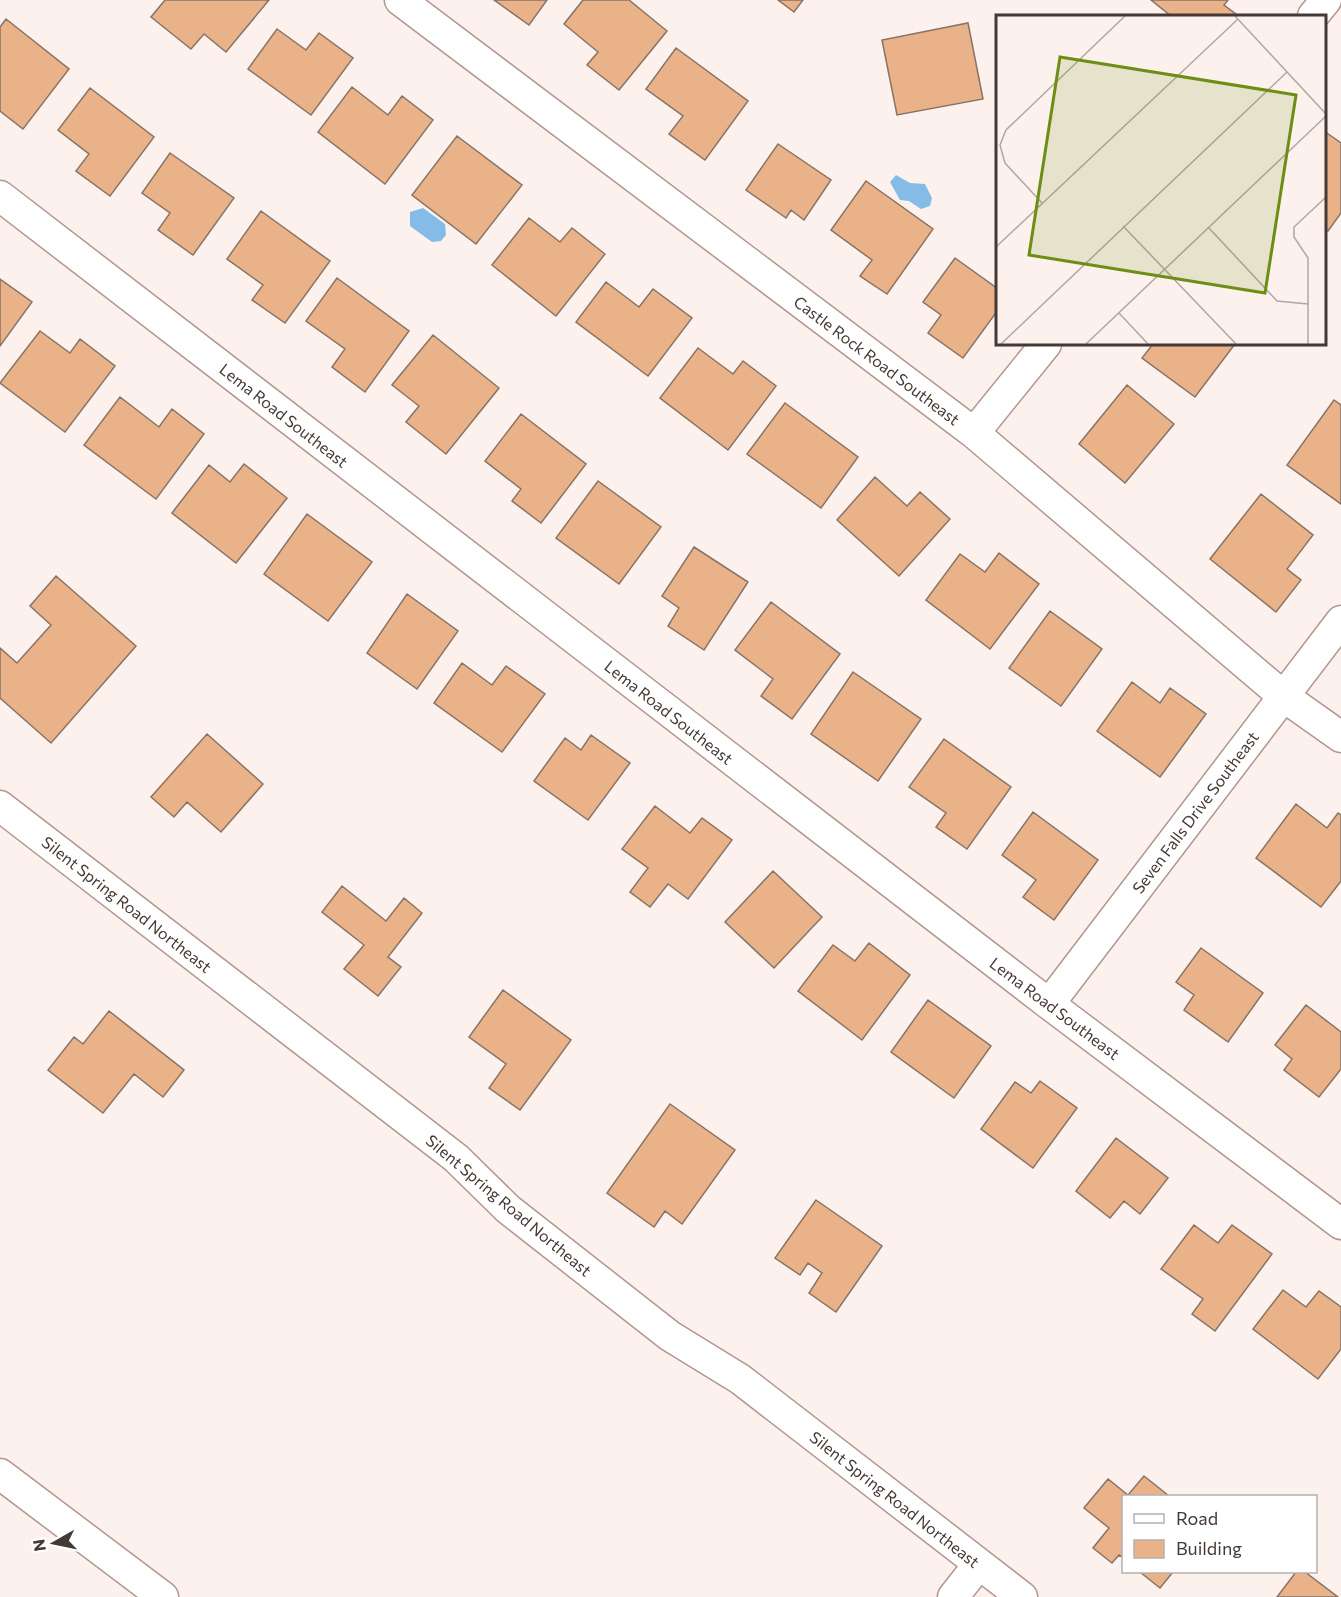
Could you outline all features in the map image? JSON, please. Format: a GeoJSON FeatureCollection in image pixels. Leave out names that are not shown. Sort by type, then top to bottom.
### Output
{"type":"FeatureCollection","features":[{"type":"Feature","properties":{"kind":"street","name":"Castle Rock Road Southeast"},"geometry":{"type":"LineString","coordinates":[[400,0],[974,433],[1283,696],[1341,737]]}},
{"type":"Feature","properties":{"kind":"street"},"geometry":{"type":"LineString","coordinates":[[1314,15],[1326,0]]}},
{"type":"Feature","properties":{"kind":"street","name":"Lema Road Southeast"},"geometry":{"type":"LineString","coordinates":[[0,196],[1049,1004],[1341,1224]]}},
{"type":"Feature","properties":{"kind":"street"},"geometry":{"type":"LineString","coordinates":[[974,433],[1045,345]]}},
{"type":"Feature","properties":{"kind":"street","name":"Seven Falls Drive Southeast"},"geometry":{"type":"LineString","coordinates":[[1049,1004],[1341,621]]}},
{"type":"Feature","properties":{"kind":"street","name":"Silent Spring Road Northeast"},"geometry":{"type":"LineString","coordinates":[[0,806],[456,1158],[508,1209],[661,1329],[740,1379],[1022,1597]]}},
{"type":"Feature","properties":{"kind":"street"},"geometry":{"type":"LineString","coordinates":[[0,1474],[163,1597]]}},
{"type":"Feature","properties":{"kind":"street"},"geometry":{"type":"LineString","coordinates":[[953,1597],[979,1564]]}},
{"type":"Feature","properties":{"kind":"water"},"geometry":{"type":"Polygon","coordinates":[[[896,175],[910,183],[925,184],[932,198],[930,206],[921,209],[909,201],[900,200],[890,182],[896,175]]]}},
{"type":"Feature","properties":{"kind":"water"},"geometry":{"type":"Polygon","coordinates":[[[423,208],[445,224],[446,235],[441,241],[432,242],[410,226],[410,212],[423,208]]]}},
{"type":"Feature","properties":{"kind":"building"},"geometry":{"type":"Polygon","coordinates":[[[165,0],[269,0],[226,52],[204,34],[191,49],[151,17],[165,0]]]}},
{"type":"Feature","properties":{"kind":"building"},"geometry":{"type":"Polygon","coordinates":[[[494,0],[547,0],[529,25],[494,0]]]}},
{"type":"Feature","properties":{"kind":"building"},"geometry":{"type":"Polygon","coordinates":[[[583,0],[629,0],[667,31],[619,90],[587,65],[598,52],[564,24],[583,0]]]}},
{"type":"Feature","properties":{"kind":"building"},"geometry":{"type":"Polygon","coordinates":[[[778,0],[803,0],[794,12],[778,0]]]}},
{"type":"Feature","properties":{"kind":"building"},"geometry":{"type":"Polygon","coordinates":[[[1151,0],[1228,0],[1224,5],[1236,14],[1235,15],[1170,15],[1151,0]]]}},
{"type":"Feature","properties":{"kind":"building"},"geometry":{"type":"Polygon","coordinates":[[[6,19],[69,69],[23,129],[0,111],[0,27],[6,19]]]}},
{"type":"Feature","properties":{"kind":"building"},"geometry":{"type":"Polygon","coordinates":[[[968,23],[983,99],[897,115],[882,40],[968,23]]]}},
{"type":"Feature","properties":{"kind":"building"},"geometry":{"type":"Polygon","coordinates":[[[277,29],[306,50],[319,33],[353,58],[311,115],[248,69],[277,29]]]}},
{"type":"Feature","properties":{"kind":"building"},"geometry":{"type":"Polygon","coordinates":[[[676,48],[748,101],[705,160],[669,134],[683,116],[646,89],[676,48]]]}},
{"type":"Feature","properties":{"kind":"building"},"geometry":{"type":"Polygon","coordinates":[[[352,87],[388,115],[402,96],[433,120],[385,184],[318,132],[352,87]]]}},
{"type":"Feature","properties":{"kind":"building"},"geometry":{"type":"Polygon","coordinates":[[[90,88],[154,137],[110,196],[76,171],[89,154],[58,130],[90,88]]]}},
{"type":"Feature","properties":{"kind":"building"},"geometry":{"type":"Polygon","coordinates":[[[1326,132],[1341,143],[1341,213],[1328,231],[1326,230],[1326,132]]]}},
{"type":"Feature","properties":{"kind":"building"},"geometry":{"type":"Polygon","coordinates":[[[457,136],[522,185],[476,244],[412,195],[457,136]]]}},
{"type":"Feature","properties":{"kind":"building"},"geometry":{"type":"Polygon","coordinates":[[[778,144],[831,180],[804,220],[791,210],[786,218],[746,190],[778,144]]]}},
{"type":"Feature","properties":{"kind":"building"},"geometry":{"type":"Polygon","coordinates":[[[170,153],[234,198],[193,255],[158,230],[170,213],[142,193],[170,153]]]}},
{"type":"Feature","properties":{"kind":"building"},"geometry":{"type":"Polygon","coordinates":[[[866,181],[933,229],[887,294],[860,276],[872,260],[831,230],[866,181]]]}},
{"type":"Feature","properties":{"kind":"building"},"geometry":{"type":"Polygon","coordinates":[[[261,211],[330,261],[285,323],[252,300],[263,285],[227,259],[261,211]]]}},
{"type":"Feature","properties":{"kind":"building"},"geometry":{"type":"Polygon","coordinates":[[[529,218],[560,242],[572,228],[605,254],[556,316],[492,265],[529,218]]]}},
{"type":"Feature","properties":{"kind":"building"},"geometry":{"type":"Polygon","coordinates":[[[955,258],[996,288],[996,313],[963,358],[928,333],[941,315],[923,302],[955,258]]]}},
{"type":"Feature","properties":{"kind":"building"},"geometry":{"type":"Polygon","coordinates":[[[337,278],[409,331],[365,392],[332,367],[345,349],[306,321],[337,278]]]}},
{"type":"Feature","properties":{"kind":"building"},"geometry":{"type":"Polygon","coordinates":[[[0,279],[32,302],[0,346],[0,279]]]}},
{"type":"Feature","properties":{"kind":"building"},"geometry":{"type":"Polygon","coordinates":[[[606,282],[639,307],[653,289],[692,318],[648,376],[576,322],[606,282]]]}},
{"type":"Feature","properties":{"kind":"building"},"geometry":{"type":"Polygon","coordinates":[[[40,331],[70,353],[80,339],[115,366],[65,432],[0,383],[40,331]]]}},
{"type":"Feature","properties":{"kind":"building"},"geometry":{"type":"Polygon","coordinates":[[[433,335],[499,388],[446,454],[406,422],[419,406],[392,385],[433,335]]]}},
{"type":"Feature","properties":{"kind":"building"},"geometry":{"type":"Polygon","coordinates":[[[1152,345],[1234,345],[1195,397],[1142,358],[1152,345]]]}},
{"type":"Feature","properties":{"kind":"building"},"geometry":{"type":"Polygon","coordinates":[[[698,348],[733,374],[743,361],[776,386],[728,450],[660,398],[698,348]]]}},
{"type":"Feature","properties":{"kind":"building"},"geometry":{"type":"Polygon","coordinates":[[[1127,385],[1174,424],[1125,483],[1079,444],[1127,385]]]}},
{"type":"Feature","properties":{"kind":"building"},"geometry":{"type":"Polygon","coordinates":[[[120,397],[159,427],[172,409],[204,434],[156,499],[84,445],[120,397]]]}},
{"type":"Feature","properties":{"kind":"building"},"geometry":{"type":"Polygon","coordinates":[[[1334,400],[1341,405],[1341,504],[1287,465],[1334,400]]]}},
{"type":"Feature","properties":{"kind":"building"},"geometry":{"type":"Polygon","coordinates":[[[785,403],[858,457],[821,508],[747,454],[785,403]]]}},
{"type":"Feature","properties":{"kind":"building"},"geometry":{"type":"Polygon","coordinates":[[[521,414],[586,464],[541,523],[512,501],[521,489],[485,461],[521,414]]]}},
{"type":"Feature","properties":{"kind":"building"},"geometry":{"type":"Polygon","coordinates":[[[244,464],[287,498],[236,563],[172,513],[209,465],[230,482],[244,464]]]}},
{"type":"Feature","properties":{"kind":"building"},"geometry":{"type":"Polygon","coordinates":[[[875,477],[907,506],[920,492],[950,519],[899,576],[837,520],[875,477]]]}},
{"type":"Feature","properties":{"kind":"building"},"geometry":{"type":"Polygon","coordinates":[[[598,481],[661,527],[619,584],[556,538],[598,481]]]}},
{"type":"Feature","properties":{"kind":"building"},"geometry":{"type":"Polygon","coordinates":[[[1261,494],[1313,535],[1287,569],[1301,580],[1276,612],[1210,559],[1261,494]]]}},
{"type":"Feature","properties":{"kind":"building"},"geometry":{"type":"Polygon","coordinates":[[[307,514],[372,562],[328,621],[264,574],[307,514]]]}},
{"type":"Feature","properties":{"kind":"building"},"geometry":{"type":"Polygon","coordinates":[[[694,547],[748,582],[704,650],[668,626],[679,608],[662,596],[694,547]]]}},
{"type":"Feature","properties":{"kind":"building"},"geometry":{"type":"Polygon","coordinates":[[[999,553],[1039,584],[990,649],[926,600],[960,554],[985,572],[999,553]]]}},
{"type":"Feature","properties":{"kind":"building"},"geometry":{"type":"Polygon","coordinates":[[[56,576],[136,646],[51,743],[0,698],[0,648],[17,663],[51,625],[30,606],[56,576]]]}},
{"type":"Feature","properties":{"kind":"building"},"geometry":{"type":"Polygon","coordinates":[[[407,594],[458,631],[417,689],[367,653],[407,594]]]}},
{"type":"Feature","properties":{"kind":"building"},"geometry":{"type":"Polygon","coordinates":[[[771,602],[840,654],[792,719],[761,696],[773,679],[735,650],[771,602]]]}},
{"type":"Feature","properties":{"kind":"building"},"geometry":{"type":"Polygon","coordinates":[[[1050,611],[1102,649],[1061,706],[1009,668],[1050,611]]]}},
{"type":"Feature","properties":{"kind":"building"},"geometry":{"type":"Polygon","coordinates":[[[462,663],[492,685],[506,666],[545,694],[502,752],[434,703],[462,663]]]}},
{"type":"Feature","properties":{"kind":"building"},"geometry":{"type":"Polygon","coordinates":[[[853,672],[921,719],[878,781],[811,734],[853,672]]]}},
{"type":"Feature","properties":{"kind":"building"},"geometry":{"type":"Polygon","coordinates":[[[1132,682],[1160,703],[1170,688],[1206,714],[1160,777],[1097,731],[1132,682]]]}},
{"type":"Feature","properties":{"kind":"building"},"geometry":{"type":"Polygon","coordinates":[[[207,734],[263,784],[221,832],[187,802],[174,817],[151,797],[207,734]]]}},
{"type":"Feature","properties":{"kind":"building"},"geometry":{"type":"Polygon","coordinates":[[[591,735],[630,763],[588,820],[534,781],[565,738],[581,750],[591,735]]]}},
{"type":"Feature","properties":{"kind":"building"},"geometry":{"type":"Polygon","coordinates":[[[944,739],[1011,787],[967,849],[936,827],[946,813],[909,787],[944,739]]]}},
{"type":"Feature","properties":{"kind":"building"},"geometry":{"type":"Polygon","coordinates":[[[1296,804],[1327,828],[1338,813],[1341,815],[1341,881],[1321,907],[1256,858],[1296,804]]]}},
{"type":"Feature","properties":{"kind":"building"},"geometry":{"type":"Polygon","coordinates":[[[655,806],[690,833],[702,818],[732,840],[688,899],[668,884],[650,907],[630,892],[648,868],[622,849],[655,806]]]}},
{"type":"Feature","properties":{"kind":"building"},"geometry":{"type":"Polygon","coordinates":[[[1033,812],[1098,860],[1054,920],[1023,897],[1036,880],[1002,855],[1033,812]]]}},
{"type":"Feature","properties":{"kind":"building"},"geometry":{"type":"Polygon","coordinates":[[[773,871],[822,917],[774,968],[725,922],[773,871]]]}},
{"type":"Feature","properties":{"kind":"building"},"geometry":{"type":"Polygon","coordinates":[[[342,886],[386,921],[404,898],[422,913],[388,957],[401,967],[378,996],[344,969],[364,945],[322,912],[342,886]]]}},
{"type":"Feature","properties":{"kind":"building"},"geometry":{"type":"Polygon","coordinates":[[[869,943],[910,975],[862,1040],[798,991],[833,945],[855,961],[869,943]]]}},
{"type":"Feature","properties":{"kind":"building"},"geometry":{"type":"Polygon","coordinates":[[[1201,948],[1263,993],[1228,1042],[1184,1010],[1194,995],[1176,982],[1201,948]]]}},
{"type":"Feature","properties":{"kind":"building"},"geometry":{"type":"Polygon","coordinates":[[[503,990],[571,1040],[520,1110],[489,1088],[506,1064],[469,1037],[503,990]]]}},
{"type":"Feature","properties":{"kind":"building"},"geometry":{"type":"Polygon","coordinates":[[[928,1000],[991,1046],[954,1098],[891,1052],[928,1000]]]}},
{"type":"Feature","properties":{"kind":"building"},"geometry":{"type":"Polygon","coordinates":[[[1306,1005],[1341,1032],[1341,1069],[1319,1097],[1284,1070],[1292,1059],[1275,1045],[1306,1005]]]}},
{"type":"Feature","properties":{"kind":"building"},"geometry":{"type":"Polygon","coordinates":[[[109,1011],[184,1070],[163,1097],[134,1074],[103,1113],[48,1070],[74,1037],[83,1044],[109,1011]]]}},
{"type":"Feature","properties":{"kind":"building"},"geometry":{"type":"Polygon","coordinates":[[[1040,1081],[1077,1108],[1033,1168],[981,1129],[1015,1082],[1031,1093],[1040,1081]]]}},
{"type":"Feature","properties":{"kind":"building"},"geometry":{"type":"Polygon","coordinates":[[[670,1104],[735,1150],[682,1224],[665,1211],[654,1227],[607,1193],[670,1104]]]}},
{"type":"Feature","properties":{"kind":"building"},"geometry":{"type":"Polygon","coordinates":[[[1116,1138],[1168,1178],[1140,1214],[1124,1201],[1110,1218],[1076,1191],[1116,1138]]]}},
{"type":"Feature","properties":{"kind":"building"},"geometry":{"type":"Polygon","coordinates":[[[816,1200],[882,1246],[836,1312],[809,1293],[822,1273],[808,1263],[800,1275],[775,1258],[816,1200]]]}},
{"type":"Feature","properties":{"kind":"building"},"geometry":{"type":"Polygon","coordinates":[[[1194,1225],[1218,1243],[1232,1225],[1272,1254],[1215,1331],[1192,1314],[1203,1299],[1161,1269],[1194,1225]]]}},
{"type":"Feature","properties":{"kind":"building"},"geometry":{"type":"Polygon","coordinates":[[[1283,1290],[1306,1307],[1319,1291],[1341,1307],[1341,1349],[1318,1379],[1253,1329],[1283,1290]]]}},
{"type":"Feature","properties":{"kind":"building"},"geometry":{"type":"Polygon","coordinates":[[[1144,1476],[1168,1495],[1128,1495],[1144,1476]]]}},
{"type":"Feature","properties":{"kind":"building"},"geometry":{"type":"Polygon","coordinates":[[[1108,1479],[1128,1495],[1122,1495],[1122,1557],[1119,1555],[1112,1563],[1093,1548],[1109,1528],[1084,1508],[1108,1479]]]}},
{"type":"Feature","properties":{"kind":"building"},"geometry":{"type":"Polygon","coordinates":[[[1141,1573],[1172,1573],[1160,1588],[1141,1573]]]}},
{"type":"Feature","properties":{"kind":"building"},"geometry":{"type":"Polygon","coordinates":[[[1295,1573],[1306,1573],[1338,1597],[1277,1597],[1295,1573]]]}}]}
